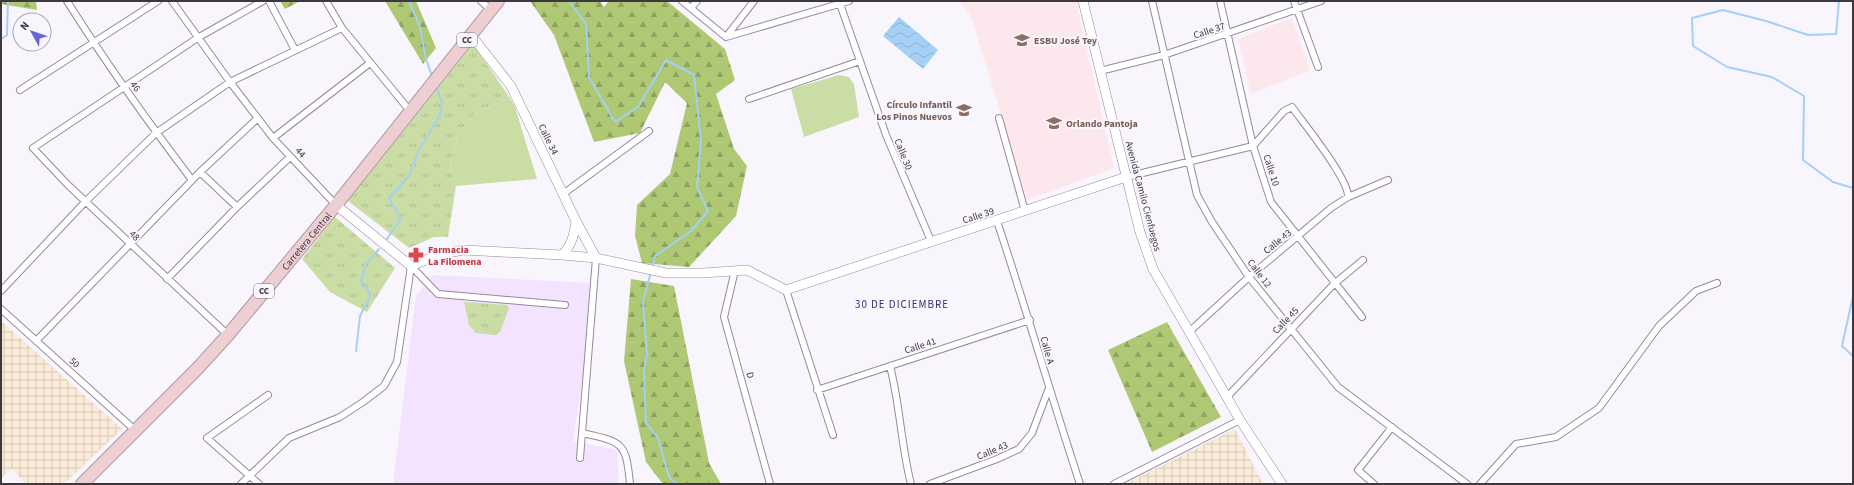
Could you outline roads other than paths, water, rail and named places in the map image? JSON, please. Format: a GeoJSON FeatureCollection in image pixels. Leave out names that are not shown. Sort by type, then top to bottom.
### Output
{"type":"FeatureCollection","features":[{"type":"Feature","properties":{"kind":"highway","name":"Carretera Central"},"geometry":{"type":"LineString","coordinates":[[82,484],[136,431],[228,335],[336,205],[495,6]]}},
{"type":"Feature","properties":{"kind":"street","name":"46"},"geometry":{"type":"LineString","coordinates":[[67,1],[123,86],[156,133],[192,180]]}},
{"type":"Feature","properties":{"kind":"street"},"geometry":{"type":"LineString","coordinates":[[20,90],[94,44],[158,1]]}},
{"type":"Feature","properties":{"kind":"street","name":"44"},"geometry":{"type":"LineString","coordinates":[[172,1],[230,82],[273,138],[290,157],[336,205],[411,266],[438,294],[565,305]]}},
{"type":"Feature","properties":{"kind":"street"},"geometry":{"type":"LineString","coordinates":[[123,86],[199,37],[263,1]]}},
{"type":"Feature","properties":{"kind":"street"},"geometry":{"type":"LineString","coordinates":[[269,1],[295,50]]}},
{"type":"Feature","properties":{"kind":"street"},"geometry":{"type":"LineString","coordinates":[[326,1],[342,28],[410,111]]}},
{"type":"Feature","properties":{"kind":"street"},"geometry":{"type":"LineString","coordinates":[[481,1],[495,6]]}},
{"type":"Feature","properties":{"kind":"street"},"geometry":{"type":"LineString","coordinates":[[682,1],[726,37]]}},
{"type":"Feature","properties":{"kind":"street"},"geometry":{"type":"LineString","coordinates":[[691,8],[697,1]]}},
{"type":"Feature","properties":{"kind":"street"},"geometry":{"type":"LineString","coordinates":[[726,37],[754,1]]}},
{"type":"Feature","properties":{"kind":"street"},"geometry":{"type":"LineString","coordinates":[[726,37],[849,1]]}},
{"type":"Feature","properties":{"kind":"street","name":"Avenida Camilo Cienfuegos"},"geometry":{"type":"LineString","coordinates":[[1083,1],[1140,232],[1153,269],[1240,420],[1282,484]]}},
{"type":"Feature","properties":{"kind":"street","name":"Calle 12"},"geometry":{"type":"LineString","coordinates":[[1152,1],[1197,195],[1212,222],[1249,277],[1338,387],[1467,484]]}},
{"type":"Feature","properties":{"kind":"street","name":"Calle 10"},"geometry":{"type":"LineString","coordinates":[[1220,1],[1253,146],[1271,202],[1334,284],[1362,317]]}},
{"type":"Feature","properties":{"kind":"street"},"geometry":{"type":"LineString","coordinates":[[1294,1],[1318,67]]}},
{"type":"Feature","properties":{"kind":"street","name":"Calle 37"},"geometry":{"type":"LineString","coordinates":[[1100,70],[1164,55],[1227,35],[1321,1]]}},
{"type":"Feature","properties":{"kind":"street","name":"Calle 30"},"geometry":{"type":"LineString","coordinates":[[840,4],[888,141],[931,241]]}},
{"type":"Feature","properties":{"kind":"street"},"geometry":{"type":"LineString","coordinates":[[1,291],[86,201],[156,133],[230,82],[342,28]]}},
{"type":"Feature","properties":{"kind":"street","name":"Calle 34"},"geometry":{"type":"LineString","coordinates":[[471,35],[511,86],[576,221],[596,258]]}},
{"type":"Feature","properties":{"kind":"street"},"geometry":{"type":"LineString","coordinates":[[749,99],[860,61]]}},
{"type":"Feature","properties":{"kind":"street"},"geometry":{"type":"LineString","coordinates":[[273,138],[370,63]]}},
{"type":"Feature","properties":{"kind":"street","name":"48"},"geometry":{"type":"LineString","coordinates":[[123,86],[33,148],[68,185],[228,335]]}},
{"type":"Feature","properties":{"kind":"street"},"geometry":{"type":"LineString","coordinates":[[1253,146],[1284,111],[1292,107],[1338,172],[1348,192],[1348,197]]}},
{"type":"Feature","properties":{"kind":"street"},"geometry":{"type":"LineString","coordinates":[[36,341],[192,180],[258,118]]}},
{"type":"Feature","properties":{"kind":"street"},"geometry":{"type":"LineString","coordinates":[[999,118],[1025,211]]}},
{"type":"Feature","properties":{"kind":"street"},"geometry":{"type":"LineString","coordinates":[[563,194],[649,131]]}},
{"type":"Feature","properties":{"kind":"street","name":"Calle 39"},"geometry":{"type":"LineString","coordinates":[[786,290],[1126,177],[1189,163],[1253,146]]}},
{"type":"Feature","properties":{"kind":"street"},"geometry":{"type":"LineString","coordinates":[[167,279],[290,157]]}},
{"type":"Feature","properties":{"kind":"street"},"geometry":{"type":"LineString","coordinates":[[200,172],[238,207]]}},
{"type":"Feature","properties":{"kind":"street","name":"Calle 43"},"geometry":{"type":"LineString","coordinates":[[1189,332],[1249,277],[1331,208],[1348,197],[1388,180]]}},
{"type":"Feature","properties":{"kind":"street"},"geometry":{"type":"LineString","coordinates":[[562,255],[569,247],[574,235],[576,221]]}},
{"type":"Feature","properties":{"kind":"street","name":"Calle A"},"geometry":{"type":"LineString","coordinates":[[997,221],[1030,320],[1049,388],[1080,484]]}},
{"type":"Feature","properties":{"kind":"street"},"geometry":{"type":"LineString","coordinates":[[241,484],[290,438],[340,417],[384,386],[397,362],[411,266],[438,255],[463,250],[596,258],[634,268],[666,273],[703,273],[747,270],[786,290],[817,390],[833,435]]}},
{"type":"Feature","properties":{"kind":"street"},"geometry":{"type":"LineString","coordinates":[[580,458],[596,258]]}},
{"type":"Feature","properties":{"kind":"street","name":"Calle 45"},"geometry":{"type":"LineString","coordinates":[[1227,397],[1334,284],[1362,260]]}},
{"type":"Feature","properties":{"kind":"street","name":"D"},"geometry":{"type":"LineString","coordinates":[[735,270],[724,317],[770,484]]}},
{"type":"Feature","properties":{"kind":"street"},"geometry":{"type":"LineString","coordinates":[[1480,484],[1516,444],[1556,437],[1599,408],[1659,326],[1696,291],[1717,283]]}},
{"type":"Feature","properties":{"kind":"street","name":"50"},"geometry":{"type":"LineString","coordinates":[[1,309],[136,431]]}},
{"type":"Feature","properties":{"kind":"street","name":"Calle 41"},"geometry":{"type":"LineString","coordinates":[[817,390],[1030,320]]}},
{"type":"Feature","properties":{"kind":"street"},"geometry":{"type":"LineString","coordinates":[[890,366],[894,383],[904,455],[911,484]]}},
{"type":"Feature","properties":{"kind":"street","name":"Calle 43"},"geometry":{"type":"LineString","coordinates":[[935,483],[1019,449],[1032,433],[1049,388]]}},
{"type":"Feature","properties":{"kind":"street"},"geometry":{"type":"LineString","coordinates":[[259,484],[207,438],[268,395]]}},
{"type":"Feature","properties":{"kind":"street"},"geometry":{"type":"LineString","coordinates":[[1114,484],[1240,420]]}},
{"type":"Feature","properties":{"kind":"street"},"geometry":{"type":"LineString","coordinates":[[1374,484],[1358,470],[1392,427]]}},
{"type":"Feature","properties":{"kind":"street"},"geometry":{"type":"LineString","coordinates":[[582,433],[612,440],[624,449],[630,484]]}},
{"type":"Feature","properties":{"kind":"water"},"geometry":{"type":"Polygon","coordinates":[[[899,17],[938,50],[923,69],[883,36],[899,17]]]}},
{"type":"Feature","properties":{"kind":"waterway"},"geometry":{"type":"LineString","coordinates":[[1,39],[7,35],[8,1]]}},
{"type":"Feature","properties":{"kind":"waterway"},"geometry":{"type":"LineString","coordinates":[[409,1],[420,27],[426,59],[432,76]]}},
{"type":"Feature","properties":{"kind":"waterway"},"geometry":{"type":"LineString","coordinates":[[569,1],[586,24],[589,77],[615,122],[638,107],[666,60],[694,75],[701,141],[697,187],[708,211],[691,231],[655,256],[652,268]]}},
{"type":"Feature","properties":{"kind":"waterway"},"geometry":{"type":"LineString","coordinates":[[1839,1],[1836,34],[1808,35],[1766,21],[1723,10],[1692,18],[1693,46],[1727,67],[1772,77],[1804,96],[1803,160],[1833,182],[1853,188]]}},
{"type":"Feature","properties":{"kind":"waterway"},"geometry":{"type":"LineString","coordinates":[[387,239],[401,218],[389,198],[409,176],[419,150],[440,115],[442,102],[436,86]]}},
{"type":"Feature","properties":{"kind":"waterway"},"geometry":{"type":"LineString","coordinates":[[356,351],[360,316],[371,295],[361,281],[366,264],[379,249]]}},
{"type":"Feature","properties":{"kind":"waterway"},"geometry":{"type":"LineString","coordinates":[[651,272],[643,301],[647,355],[644,370],[646,423],[658,438],[669,477],[677,484]]}},
{"type":"Feature","properties":{"kind":"waterway"},"geometry":{"type":"LineString","coordinates":[[1853,296],[1842,346],[1853,356]]}},
{"type":"Feature","properties":{"kind":"place","name":"ESBU José Tey"},"geometry":{"type":"Point","coordinates":[1022,40]}},
{"type":"Feature","properties":{"kind":"place","name":"Círculo Infantil Los Pinos Nuevos"},"geometry":{"type":"Point","coordinates":[964,110]}},
{"type":"Feature","properties":{"kind":"place","name":"Orlando Pantoja"},"geometry":{"type":"Point","coordinates":[1054,123]}},
{"type":"Feature","properties":{"kind":"place","name":"Farmacia La Filomena"},"geometry":{"type":"Point","coordinates":[416,255]}},
{"type":"Feature","properties":{"kind":"district","name":"30 DE DICIEMBRE"},"geometry":{"type":"Point","coordinates":[902,304]}}]}
